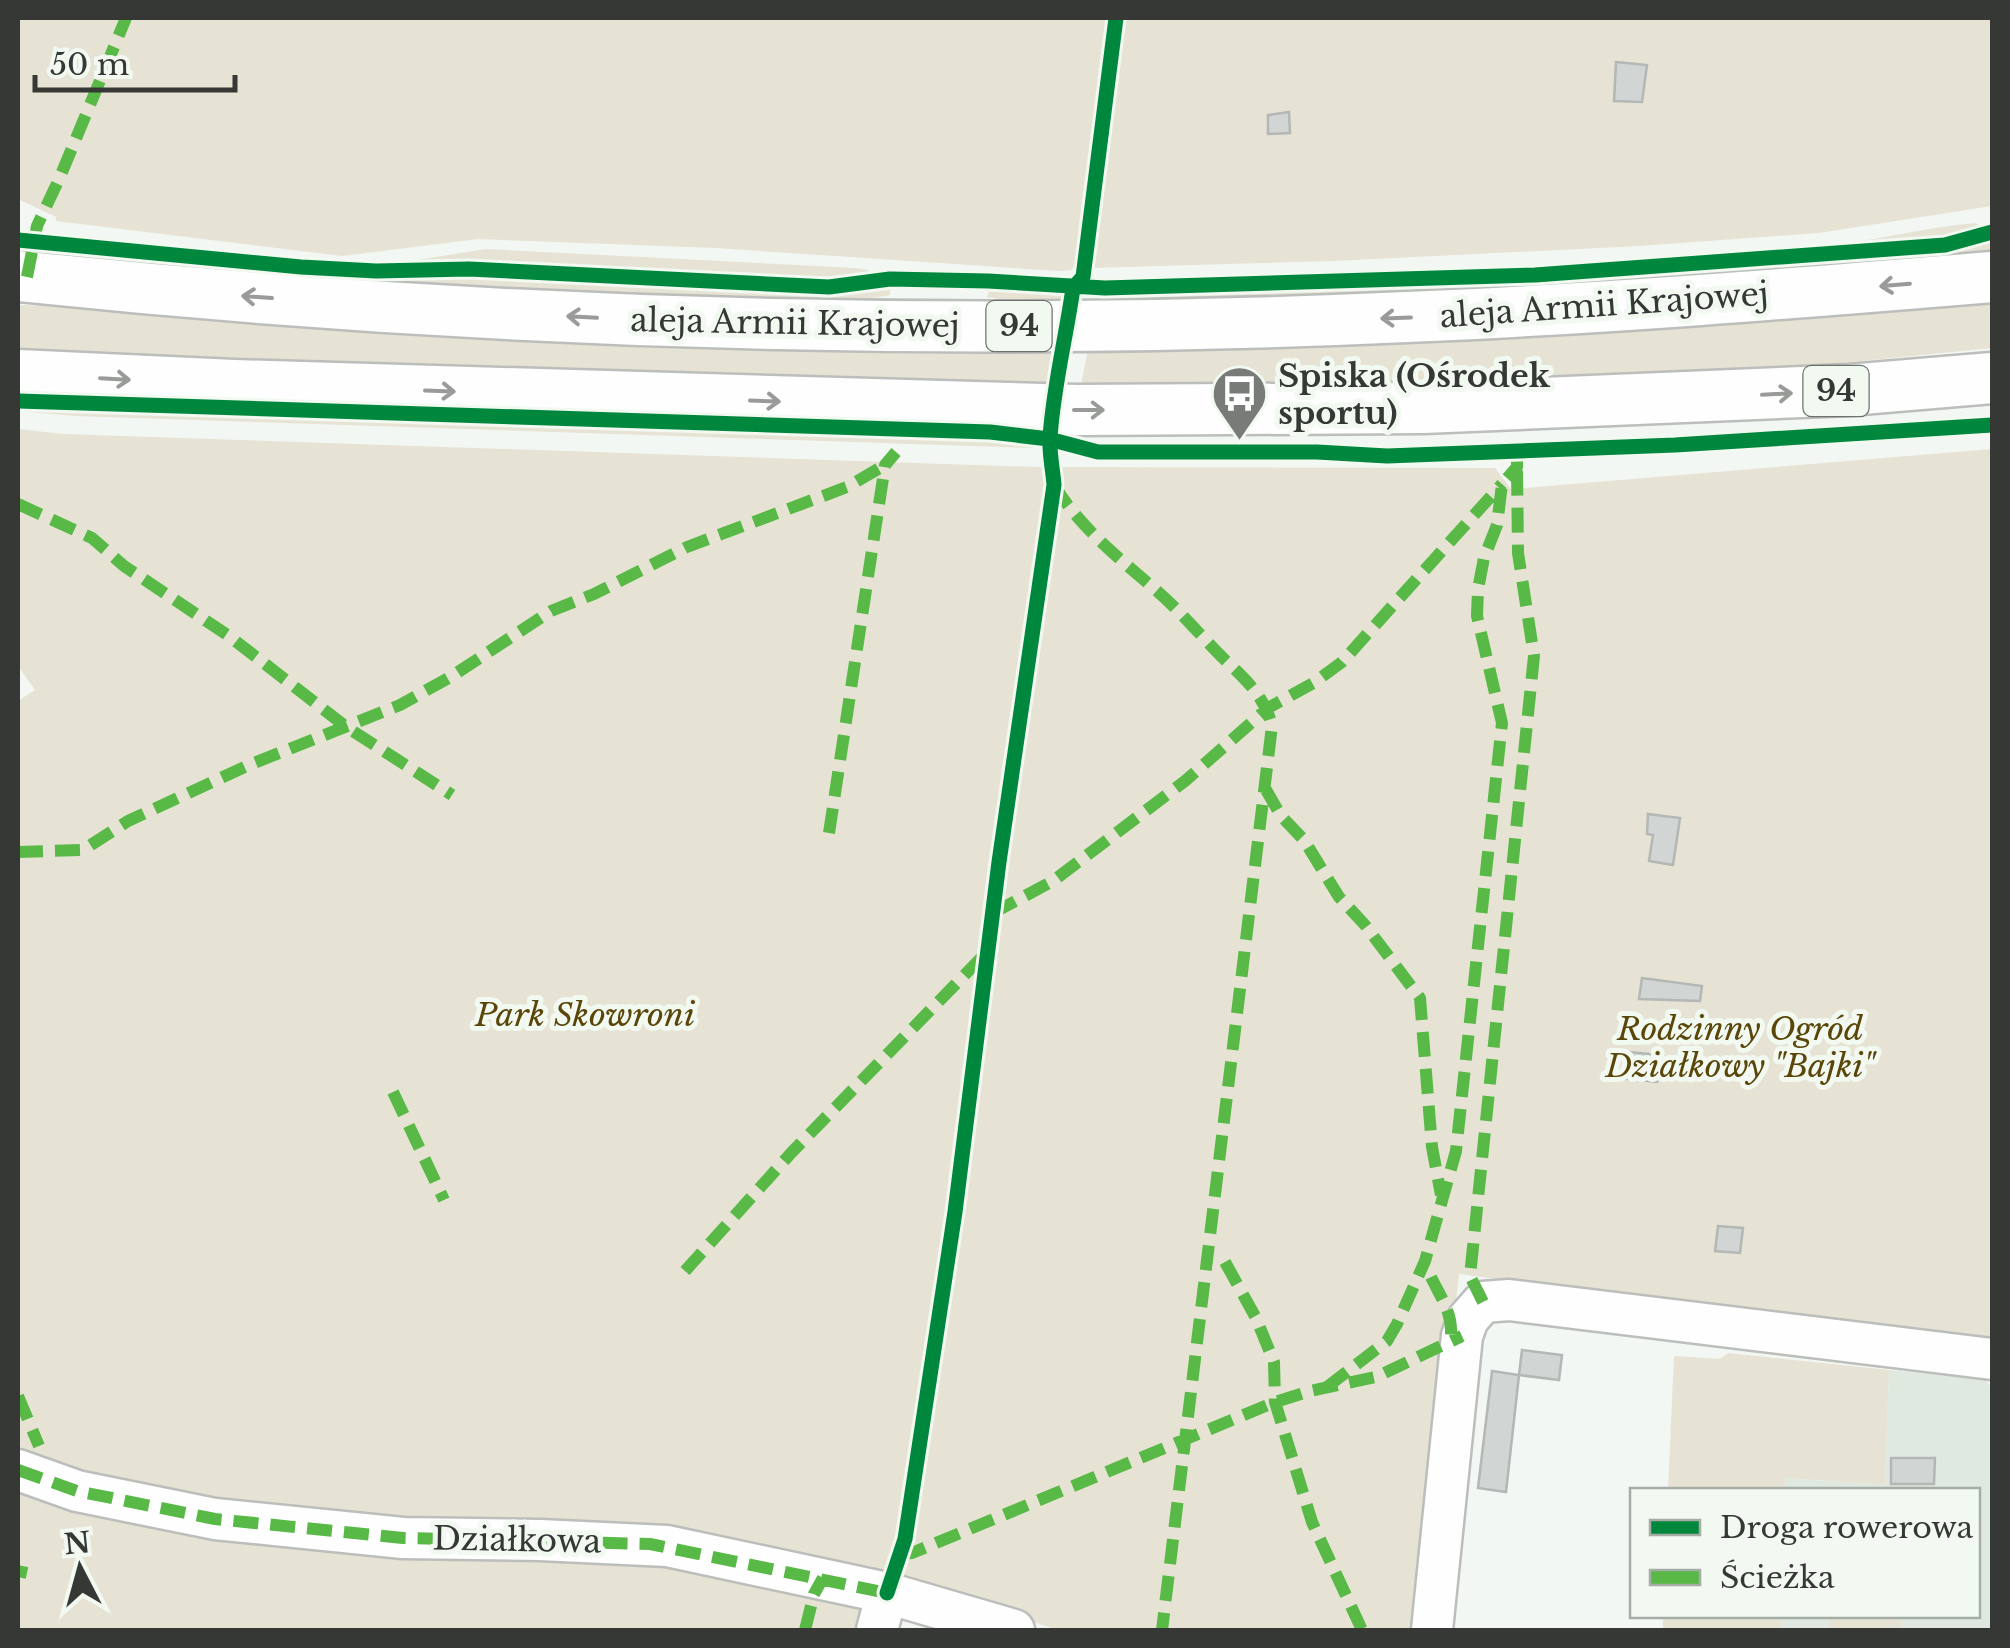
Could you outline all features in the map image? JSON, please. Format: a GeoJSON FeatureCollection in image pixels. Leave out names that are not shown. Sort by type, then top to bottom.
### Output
{"type":"FeatureCollection","features":[{"type":"Feature","properties":{"kind":"main road","name":"aleja Armii Krajowej"},"geometry":{"type":"LineString","coordinates":[[18,276],[426,310],[901,326],[1404,318],[1653,304],[1992,277]]}},
{"type":"Feature","properties":{"kind":"main road","name":"94"},"geometry":{"type":"LineString","coordinates":[[18,375],[1069,410],[1561,403],[1849,390],[1992,378]]}},
{"type":"Feature","properties":{"kind":"street"},"geometry":{"type":"LineString","coordinates":[[1432,1630],[1462,1336],[1468,1319],[1483,1302],[1509,1300],[1992,1359]]}},
{"type":"Feature","properties":{"kind":"street","name":"Działkowa"},"geometry":{"type":"LineString","coordinates":[[18,1470],[77,1490],[215,1520],[403,1538],[650,1544],[882,1612],[1014,1630]]}},
{"type":"Feature","properties":{"kind":"shaded area"},"geometry":{"type":"Polygon","coordinates":[[[1889,1370],[1986,1380],[1992,1389],[1992,1630],[1781,1630],[1782,1618],[1980,1618],[1980,1488],[1785,1488],[1786,1478],[1885,1485],[1889,1370]]]}},
{"type":"Feature","properties":{"kind":"green space"},"geometry":{"type":"Polygon","coordinates":[[[18,18],[1109,18],[1078,258],[1072,270],[1059,271],[715,248],[478,239],[342,256],[56,221],[56,217],[18,199],[18,18]]]}},
{"type":"Feature","properties":{"kind":"green space"},"geometry":{"type":"Polygon","coordinates":[[[1124,18],[1992,18],[1992,206],[1819,233],[1639,246],[1092,268],[1124,18]]]}},
{"type":"Feature","properties":{"kind":"green space"},"geometry":{"type":"Polygon","coordinates":[[[1975,223],[1988,230],[1922,244],[1854,251],[1410,278],[1103,285],[1105,281],[1458,270],[1722,255],[1831,246],[1975,223]]]}},
{"type":"Feature","properties":{"kind":"green space"},"geometry":{"type":"Polygon","coordinates":[[[52,233],[256,257],[256,260],[46,239],[52,233]]]}},
{"type":"Feature","properties":{"kind":"green space"},"geometry":{"type":"Polygon","coordinates":[[[1992,235],[1992,252],[1949,263],[1905,268],[1095,308],[1099,292],[1632,271],[1951,247],[1992,235]]]}},
{"type":"Feature","properties":{"kind":"green space"},"geometry":{"type":"Polygon","coordinates":[[[45,246],[376,275],[525,276],[829,290],[889,282],[890,295],[828,306],[369,288],[52,254],[45,246]]]}},
{"type":"Feature","properties":{"kind":"green space"},"geometry":{"type":"Polygon","coordinates":[[[486,249],[855,268],[868,270],[869,278],[830,283],[468,267],[366,268],[486,249]]]}},
{"type":"Feature","properties":{"kind":"green space"},"geometry":{"type":"Polygon","coordinates":[[[991,284],[1063,291],[1065,309],[987,297],[991,284]]]}},
{"type":"Feature","properties":{"kind":"green space"},"geometry":{"type":"Polygon","coordinates":[[[1992,296],[1992,348],[1683,379],[1079,395],[1089,344],[1992,296]]]}},
{"type":"Feature","properties":{"kind":"green space"},"geometry":{"type":"Polygon","coordinates":[[[18,305],[1061,343],[1051,394],[18,361],[18,305]]]}},
{"type":"Feature","properties":{"kind":"green space"},"geometry":{"type":"Polygon","coordinates":[[[18,406],[963,435],[1041,444],[1034,448],[18,411],[18,406]]]}},
{"type":"Feature","properties":{"kind":"green space","name":"Park Skowroni"},"geometry":{"type":"Polygon","coordinates":[[[18,429],[63,434],[1036,467],[1495,468],[1511,489],[1992,449],[1992,1339],[1459,1274],[1421,1630],[1059,1630],[929,1591],[873,1608],[868,1630],[18,1630],[18,701],[35,690],[18,666],[18,429]]]}},
{"type":"Feature","properties":{"kind":"green space"},"geometry":{"type":"Polygon","coordinates":[[[1728,1353],[1889,1370],[1885,1485],[1786,1478],[1785,1488],[1668,1488],[1674,1356],[1720,1359],[1728,1353]]]}},
{"type":"Feature","properties":{"kind":"green space"},"geometry":{"type":"Polygon","coordinates":[[[1663,1618],[1782,1618],[1781,1630],[1663,1630],[1663,1618]]]}},
{"type":"Feature","properties":{"kind":"green space"},"geometry":{"type":"Polygon","coordinates":[[[1830,1618],[1901,1618],[1901,1630],[1830,1630],[1830,1618]]]}},
{"type":"Feature","properties":{"kind":"building"},"geometry":{"type":"Polygon","coordinates":[[[1616,62],[1647,65],[1642,102],[1614,101],[1616,62]]]}},
{"type":"Feature","properties":{"kind":"building"},"geometry":{"type":"Polygon","coordinates":[[[1289,112],[1290,133],[1268,134],[1268,115],[1289,112]]]}},
{"type":"Feature","properties":{"kind":"building"},"geometry":{"type":"Polygon","coordinates":[[[1648,814],[1680,818],[1673,865],[1649,861],[1653,835],[1647,834],[1648,814]]]}},
{"type":"Feature","properties":{"kind":"building"},"geometry":{"type":"Polygon","coordinates":[[[1642,978],[1702,986],[1700,1001],[1639,999],[1642,978]]]}},
{"type":"Feature","properties":{"kind":"building"},"geometry":{"type":"Polygon","coordinates":[[[1629,1052],[1660,1055],[1657,1082],[1626,1079],[1629,1052]]]}},
{"type":"Feature","properties":{"kind":"building"},"geometry":{"type":"Polygon","coordinates":[[[1718,1226],[1743,1228],[1740,1253],[1715,1251],[1718,1226]]]}},
{"type":"Feature","properties":{"kind":"building"},"geometry":{"type":"Polygon","coordinates":[[[1522,1350],[1562,1355],[1559,1380],[1519,1375],[1522,1350]]]}},
{"type":"Feature","properties":{"kind":"building"},"geometry":{"type":"Polygon","coordinates":[[[1492,1371],[1519,1375],[1506,1492],[1478,1488],[1492,1371]]]}},
{"type":"Feature","properties":{"kind":"building"},"geometry":{"type":"Polygon","coordinates":[[[1891,1458],[1935,1458],[1934,1484],[1891,1484],[1891,1458]]]}},
{"type":"Feature","properties":{"kind":"marked path"},"geometry":{"type":"LineString","coordinates":[[27,277],[37,226],[126,18]]}},
{"type":"Feature","properties":{"kind":"marked path"},"geometry":{"type":"LineString","coordinates":[[829,833],[885,465],[896,452]]}},
{"type":"Feature","properties":{"kind":"marked path"},"geometry":{"type":"LineString","coordinates":[[1327,1387],[1387,1341],[1397,1324],[1425,1261],[1456,1151],[1502,723],[1477,616],[1478,589],[1484,558],[1497,525],[1502,484],[1517,467],[1517,461]]}},
{"type":"Feature","properties":{"kind":"marked path"},"geometry":{"type":"LineString","coordinates":[[18,852],[83,850],[128,821],[249,765],[400,705],[551,611],[687,547],[847,487],[885,465]]}},
{"type":"Feature","properties":{"kind":"marked path"},"geometry":{"type":"LineString","coordinates":[[1483,1302],[1470,1276],[1534,656],[1518,553],[1517,467]]}},
{"type":"Feature","properties":{"kind":"marked path"},"geometry":{"type":"LineString","coordinates":[[993,913],[1053,881],[1185,781],[1268,708],[1342,662],[1502,484]]}},
{"type":"Feature","properties":{"kind":"marked path"},"geometry":{"type":"LineString","coordinates":[[1054,485],[1088,529],[1166,599],[1246,680],[1272,726],[1162,1630]]}},
{"type":"Feature","properties":{"kind":"marked path"},"geometry":{"type":"LineString","coordinates":[[18,504],[92,538],[124,566],[229,636],[345,726],[452,795]]}},
{"type":"Feature","properties":{"kind":"marked path"},"geometry":{"type":"LineString","coordinates":[[1265,788],[1281,816],[1304,840],[1339,897],[1420,998],[1432,1147],[1441,1195]]}},
{"type":"Feature","properties":{"kind":"marked path"},"geometry":{"type":"LineString","coordinates":[[685,1271],[792,1152],[986,953]]}},
{"type":"Feature","properties":{"kind":"marked path"},"geometry":{"type":"LineString","coordinates":[[393,1092],[444,1200]]}},
{"type":"Feature","properties":{"kind":"marked path"},"geometry":{"type":"LineString","coordinates":[[1225,1262],[1256,1318],[1274,1362],[1275,1402],[1312,1522],[1362,1630]]}},
{"type":"Feature","properties":{"kind":"marked path"},"geometry":{"type":"LineString","coordinates":[[1431,1277],[1449,1316],[1450,1342]]}},
{"type":"Feature","properties":{"kind":"marked path"},"geometry":{"type":"LineString","coordinates":[[901,1554],[912,1553],[1275,1402],[1376,1377],[1462,1336]]}},
{"type":"Feature","properties":{"kind":"marked path"},"geometry":{"type":"LineString","coordinates":[[18,1396],[39,1446]]}},
{"type":"Feature","properties":{"kind":"marked path"},"geometry":{"type":"LineString","coordinates":[[18,1470],[77,1491],[215,1519],[403,1538],[650,1544],[887,1593],[890,1585]]}},
{"type":"Feature","properties":{"kind":"marked path"},"geometry":{"type":"LineString","coordinates":[[18,1571],[27,1573]]}},
{"type":"Feature","properties":{"kind":"marked path"},"geometry":{"type":"LineString","coordinates":[[805,1630],[814,1594],[823,1578]]}},
{"type":"Feature","properties":{"kind":"cycle path"},"geometry":{"type":"LineString","coordinates":[[887,1593],[905,1539],[955,1212],[999,862],[1054,485],[1050,444],[1054,400],[1073,288],[1083,277],[1116,18]]}},
{"type":"Feature","properties":{"kind":"cycle path"},"geometry":{"type":"LineString","coordinates":[[18,240],[376,271],[469,269],[829,287],[890,279],[1105,288],[1535,275],[1945,245],[1992,232]]}},
{"type":"Feature","properties":{"kind":"cycle path"},"geometry":{"type":"LineString","coordinates":[[18,401],[990,432],[1049,439],[1098,452],[1317,452],[1387,456],[1675,445],[1992,425]]}},
{"type":"Feature","properties":{"kind":"place","name":"Spiska (Ośrodek sportu)"},"geometry":{"type":"Point","coordinates":[1239,443]}},
{"type":"Feature","properties":{"kind":"park label","name":"Rodzinny Ogród Działkowy \"Bajki\""},"geometry":{"type":"Point","coordinates":[1740,1048]}}]}
